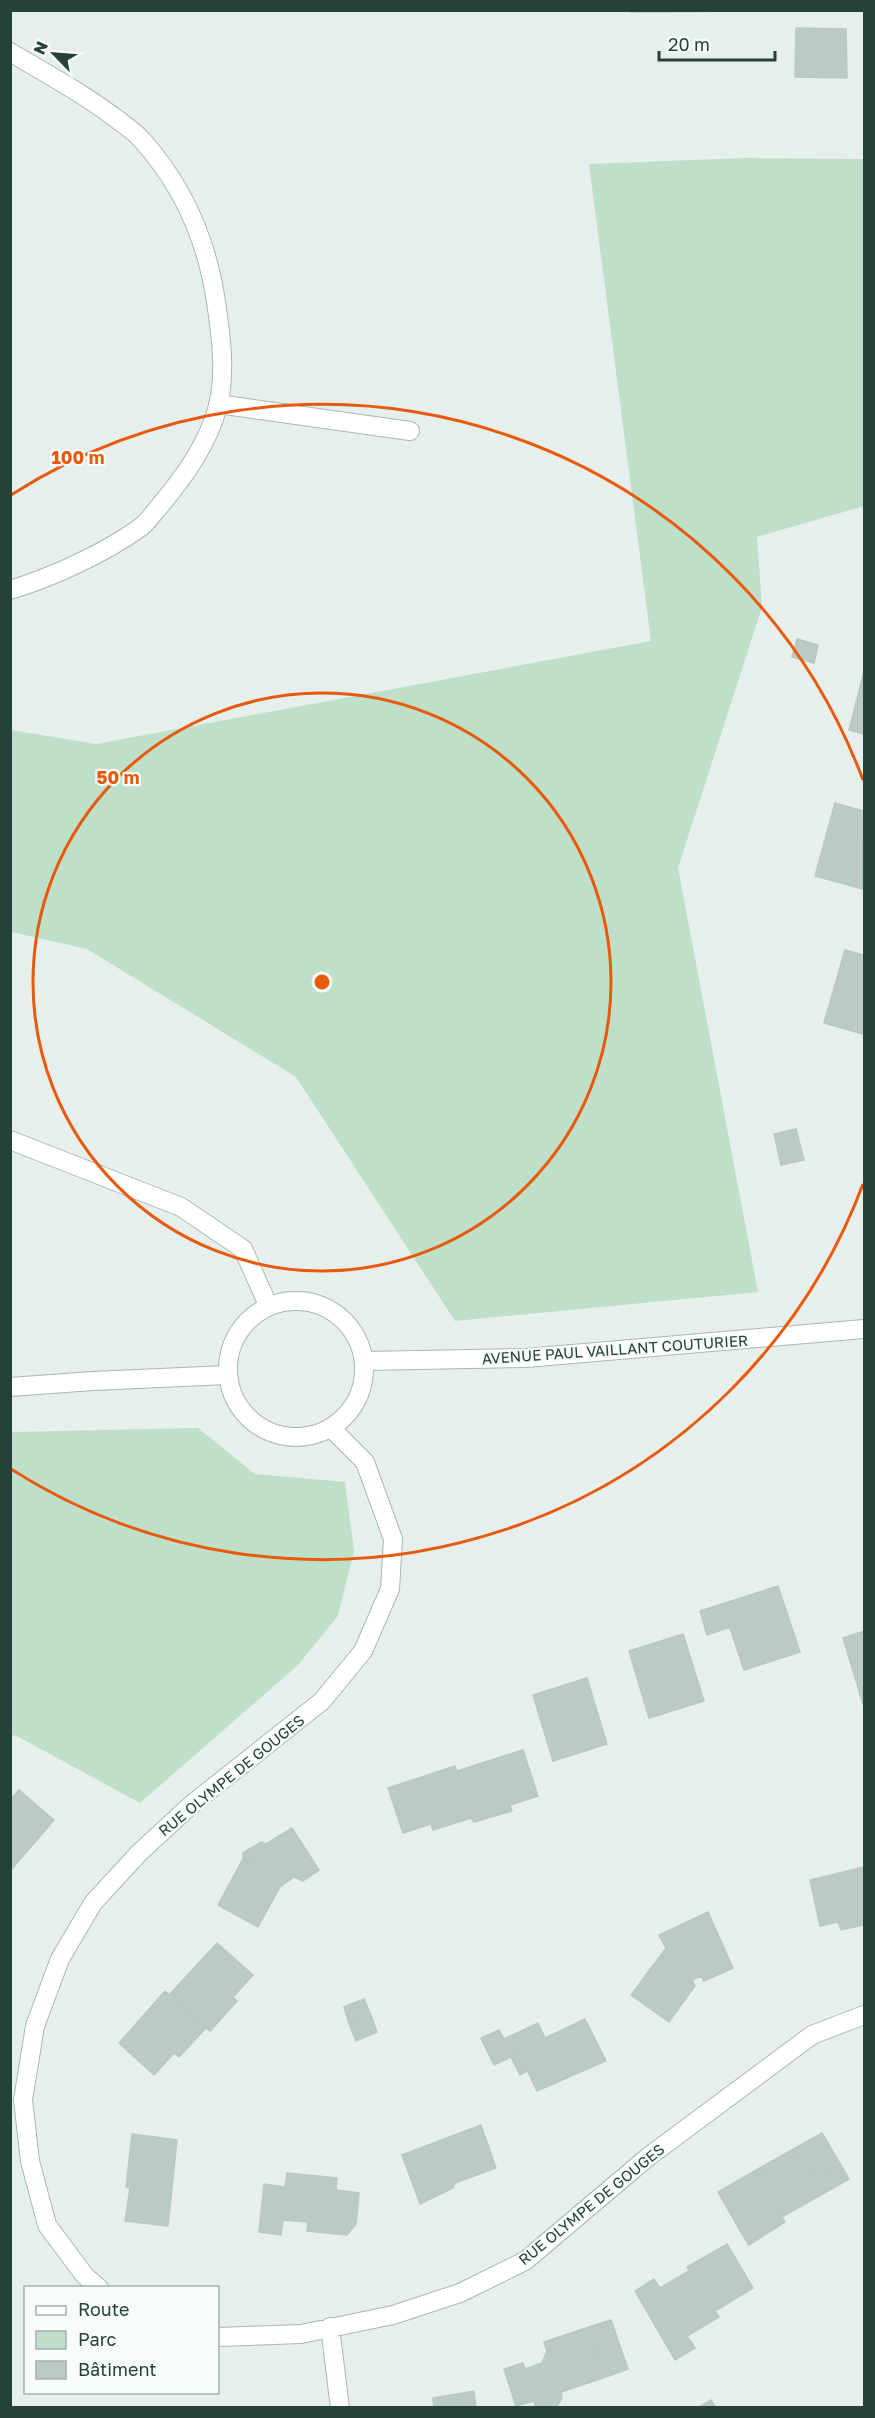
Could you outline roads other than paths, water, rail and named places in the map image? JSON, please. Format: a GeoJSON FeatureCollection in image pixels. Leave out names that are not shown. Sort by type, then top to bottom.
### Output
{"type":"FeatureCollection","features":[{"type":"Feature","properties":{"kind":"street"},"geometry":{"type":"LineString","coordinates":[[10,52],[93,102],[141,138],[174,179],[196,225],[212,271],[220,325],[222,371],[218,404],[207,437],[180,482],[142,526],[85,560],[34,583],[10,590]]}},
{"type":"Feature","properties":{"kind":"street"},"geometry":{"type":"LineString","coordinates":[[218,404],[410,431]]}},
{"type":"Feature","properties":{"kind":"street"},"geometry":{"type":"LineString","coordinates":[[10,1140],[182,1207],[243,1249],[268,1305]]}},
{"type":"Feature","properties":{"kind":"street"},"geometry":{"type":"LineString","coordinates":[[289,1300],[310,1301],[331,1309],[347,1323],[359,1341],[365,1362],[363,1381],[357,1400],[346,1416],[331,1428],[310,1436],[287,1437],[264,1430],[246,1417],[233,1397],[227,1375],[229,1354],[236,1334],[250,1317],[268,1305],[289,1300]]}},
{"type":"Feature","properties":{"kind":"street","name":"AVENUE PAUL VAILLANT COUTURIER"},"geometry":{"type":"LineString","coordinates":[[365,1362],[526,1358],[864,1329]]}},
{"type":"Feature","properties":{"kind":"street"},"geometry":{"type":"LineString","coordinates":[[10,1388],[93,1381],[227,1375]]}},
{"type":"Feature","properties":{"kind":"street","name":"RUE OLYMPE DE GOUGES"},"geometry":{"type":"LineString","coordinates":[[97,2286],[85,2276],[47,2225],[30,2161],[22,2100],[35,2026],[60,1959],[93,1904],[139,1853],[191,1805],[322,1701],[363,1651],[390,1589],[393,1539],[365,1462],[331,1428]]}},
{"type":"Feature","properties":{"kind":"street","name":"RUE OLYMPE DE GOUGES"},"geometry":{"type":"LineString","coordinates":[[219,2337],[301,2334],[393,2315],[460,2293],[525,2261],[648,2157],[812,2035],[864,2015]]}},
{"type":"Feature","properties":{"kind":"street"},"geometry":{"type":"LineString","coordinates":[[330,2327],[340,2408]]}}]}
